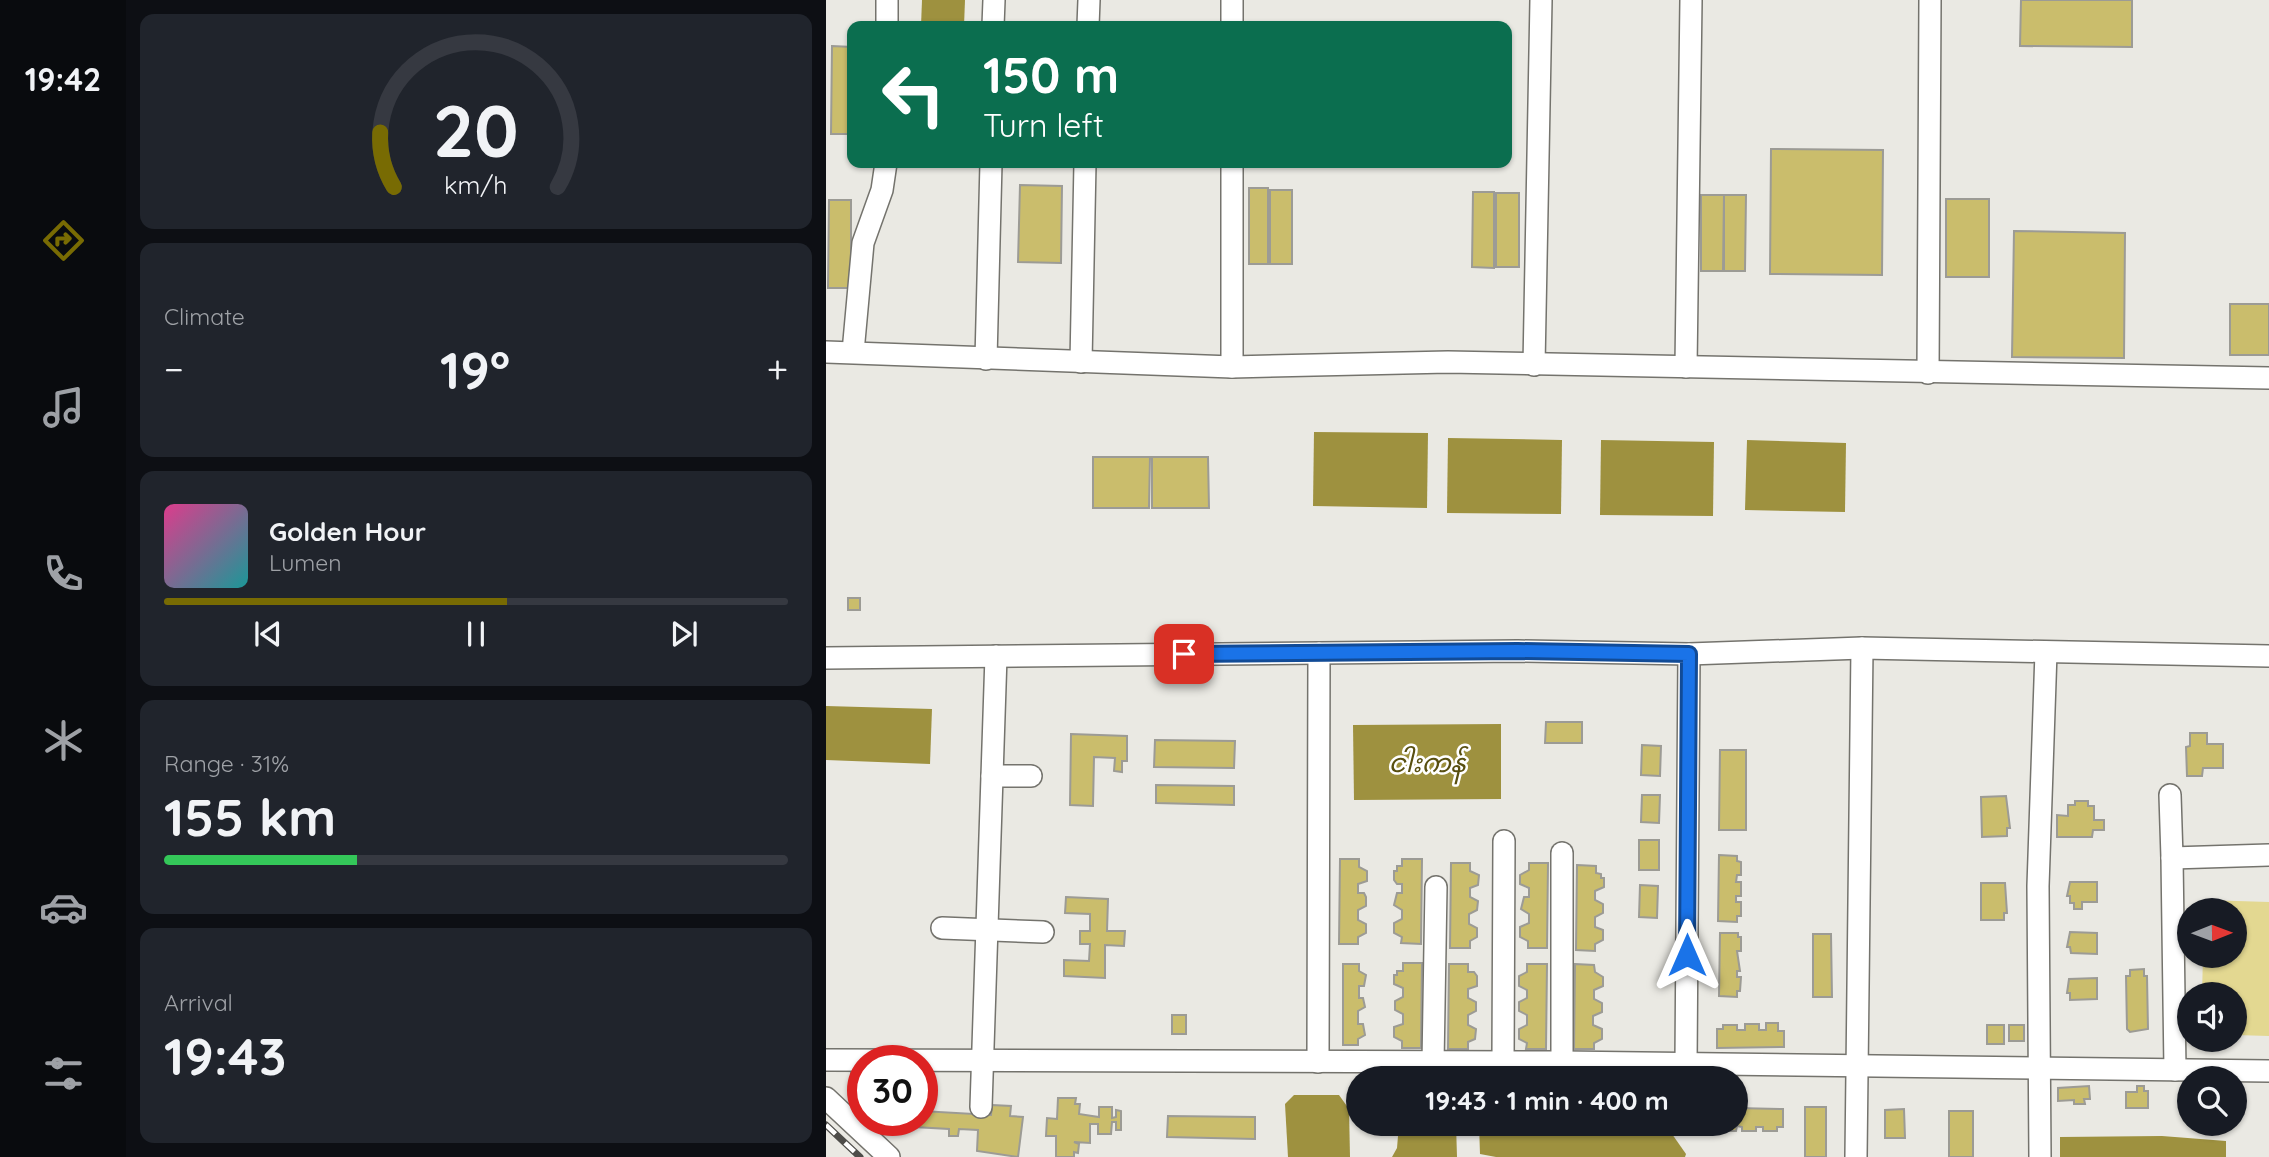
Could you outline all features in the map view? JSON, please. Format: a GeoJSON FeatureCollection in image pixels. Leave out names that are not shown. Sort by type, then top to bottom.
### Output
{"type":"FeatureCollection","features":[{"type":"Feature","properties":{"kind":"street"},"geometry":{"type":"LineString","coordinates":[[887,0],[887,21]]}},
{"type":"Feature","properties":{"kind":"street"},"geometry":{"type":"LineString","coordinates":[[993,21],[994,0]]}},
{"type":"Feature","properties":{"kind":"street"},"geometry":{"type":"LineString","coordinates":[[1088,21],[1089,0]]}},
{"type":"Feature","properties":{"kind":"street"},"geometry":{"type":"LineString","coordinates":[[1232,0],[1232,21]]}},
{"type":"Feature","properties":{"kind":"street"},"geometry":{"type":"LineString","coordinates":[[1534,365],[1541,0]]}},
{"type":"Feature","properties":{"kind":"street"},"geometry":{"type":"LineString","coordinates":[[1686,367],[1691,0]]}},
{"type":"Feature","properties":{"kind":"street"},"geometry":{"type":"LineString","coordinates":[[1928,373],[1930,0]]}},
{"type":"Feature","properties":{"kind":"street"},"geometry":{"type":"LineString","coordinates":[[853,352],[863,243],[882,190],[885,168]]}},
{"type":"Feature","properties":{"kind":"street"},"geometry":{"type":"LineString","coordinates":[[986,359],[991,168]]}},
{"type":"Feature","properties":{"kind":"street"},"geometry":{"type":"LineString","coordinates":[[1081,362],[1085,168]]}},
{"type":"Feature","properties":{"kind":"street"},"geometry":{"type":"LineString","coordinates":[[1231,367],[1232,168]]}},
{"type":"Feature","properties":{"kind":"street"},"geometry":{"type":"LineString","coordinates":[[826,352],[1231,367],[1448,362],[2269,378]]}},
{"type":"Feature","properties":{"kind":"street"},"geometry":{"type":"LineString","coordinates":[[1856,1157],[1862,648]]}},
{"type":"Feature","properties":{"kind":"street"},"geometry":{"type":"LineString","coordinates":[[826,658],[1518,651],[1689,654],[1862,648],[2269,656]]}},
{"type":"Feature","properties":{"kind":"street"},"geometry":{"type":"LineString","coordinates":[[2040,1157],[2038,886],[2046,652]]}},
{"type":"Feature","properties":{"kind":"street"},"geometry":{"type":"LineString","coordinates":[[1318,1062],[1319,653]]}},
{"type":"Feature","properties":{"kind":"street"},"geometry":{"type":"LineString","coordinates":[[1686,1064],[1689,654]]}},
{"type":"Feature","properties":{"kind":"street"},"geometry":{"type":"LineString","coordinates":[[981,1107],[996,656]]}},
{"type":"Feature","properties":{"kind":"street"},"geometry":{"type":"LineString","coordinates":[[992,776],[1031,776]]}},
{"type":"Feature","properties":{"kind":"street"},"geometry":{"type":"LineString","coordinates":[[2170,795],[2175,1070]]}},
{"type":"Feature","properties":{"kind":"street"},"geometry":{"type":"LineString","coordinates":[[1503,1062],[1504,841]]}},
{"type":"Feature","properties":{"kind":"street"},"geometry":{"type":"LineString","coordinates":[[1562,853],[1562,1062]]}},
{"type":"Feature","properties":{"kind":"street"},"geometry":{"type":"LineString","coordinates":[[2172,858],[2269,855]]}},
{"type":"Feature","properties":{"kind":"street"},"geometry":{"type":"LineString","coordinates":[[1433,1063],[1436,887]]}},
{"type":"Feature","properties":{"kind":"street"},"geometry":{"type":"LineString","coordinates":[[942,928],[1043,932]]}},
{"type":"Feature","properties":{"kind":"street"},"geometry":{"type":"LineString","coordinates":[[826,1060],[1562,1062],[2269,1071]]}},
{"type":"Feature","properties":{"kind":"street"},"geometry":{"type":"LineString","coordinates":[[826,1098],[889,1157]]}},
{"type":"Feature","properties":{"kind":"shaded area"},"geometry":{"type":"Polygon","coordinates":[[[2247,901],[2269,902],[2269,1036],[2247,1035],[2247,982],[2202,982],[2203,968],[2247,968],[2247,901]]]}},
{"type":"Feature","properties":{"kind":"water"},"geometry":{"type":"Polygon","coordinates":[[[922,0],[965,0],[964,21],[921,21],[922,0]]]}},
{"type":"Feature","properties":{"kind":"water"},"geometry":{"type":"Polygon","coordinates":[[[1314,432],[1428,433],[1427,508],[1313,506],[1314,432]]]}},
{"type":"Feature","properties":{"kind":"water"},"geometry":{"type":"Polygon","coordinates":[[[1448,438],[1562,440],[1561,514],[1447,513],[1448,438]]]}},
{"type":"Feature","properties":{"kind":"water"},"geometry":{"type":"Polygon","coordinates":[[[1601,440],[1714,442],[1713,516],[1600,515],[1601,440]]]}},
{"type":"Feature","properties":{"kind":"water"},"geometry":{"type":"Polygon","coordinates":[[[1747,440],[1846,443],[1845,512],[1745,510],[1747,440]]]}},
{"type":"Feature","properties":{"kind":"water"},"geometry":{"type":"Polygon","coordinates":[[[826,706],[932,709],[930,764],[826,760],[826,706]]]}},
{"type":"Feature","properties":{"kind":"water","name":"ငါးကန်"},"geometry":{"type":"Polygon","coordinates":[[[1501,724],[1501,799],[1354,800],[1353,725],[1501,724]]]}},
{"type":"Feature","properties":{"kind":"water"},"geometry":{"type":"Polygon","coordinates":[[[1294,1095],[1339,1095],[1346,1105],[1346,1136],[1350,1136],[1350,1157],[1288,1157],[1285,1104],[1294,1095]]]}},
{"type":"Feature","properties":{"kind":"water"},"geometry":{"type":"Polygon","coordinates":[[[1398,1136],[1456,1136],[1457,1157],[1392,1157],[1397,1148],[1398,1136]]]}},
{"type":"Feature","properties":{"kind":"water"},"geometry":{"type":"Polygon","coordinates":[[[1479,1136],[1673,1136],[1686,1154],[1685,1157],[1496,1157],[1480,1154],[1479,1136]]]}},
{"type":"Feature","properties":{"kind":"water"},"geometry":{"type":"Polygon","coordinates":[[[2162,1136],[2226,1141],[2226,1157],[2060,1157],[2060,1137],[2162,1136]]]}},
{"type":"Feature","properties":{"kind":"building"},"geometry":{"type":"Polygon","coordinates":[[[2021,0],[2132,0],[2132,47],[2020,46],[2021,0]]]}},
{"type":"Feature","properties":{"kind":"building"},"geometry":{"type":"Polygon","coordinates":[[[832,46],[847,47],[847,134],[831,134],[832,46]]]}},
{"type":"Feature","properties":{"kind":"building"},"geometry":{"type":"Polygon","coordinates":[[[1771,149],[1883,150],[1882,275],[1770,274],[1771,149]]]}},
{"type":"Feature","properties":{"kind":"building"},"geometry":{"type":"Polygon","coordinates":[[[1020,185],[1062,186],[1061,263],[1018,262],[1020,185]]]}},
{"type":"Feature","properties":{"kind":"building"},"geometry":{"type":"Polygon","coordinates":[[[1249,188],[1268,188],[1268,264],[1249,264],[1249,188]]]}},
{"type":"Feature","properties":{"kind":"building"},"geometry":{"type":"Polygon","coordinates":[[[1270,190],[1292,190],[1292,264],[1270,264],[1270,190]]]}},
{"type":"Feature","properties":{"kind":"building"},"geometry":{"type":"Polygon","coordinates":[[[1473,192],[1494,192],[1494,268],[1472,267],[1473,192]]]}},
{"type":"Feature","properties":{"kind":"building"},"geometry":{"type":"Polygon","coordinates":[[[1496,193],[1519,193],[1519,267],[1496,267],[1496,193]]]}},
{"type":"Feature","properties":{"kind":"building"},"geometry":{"type":"Polygon","coordinates":[[[1701,195],[1724,195],[1723,271],[1701,271],[1701,195]]]}},
{"type":"Feature","properties":{"kind":"building"},"geometry":{"type":"Polygon","coordinates":[[[1724,195],[1746,195],[1745,271],[1724,271],[1724,195]]]}},
{"type":"Feature","properties":{"kind":"building"},"geometry":{"type":"Polygon","coordinates":[[[1946,199],[1989,199],[1989,277],[1946,277],[1946,199]]]}},
{"type":"Feature","properties":{"kind":"building"},"geometry":{"type":"Polygon","coordinates":[[[829,200],[851,200],[851,288],[828,288],[829,200]]]}},
{"type":"Feature","properties":{"kind":"building"},"geometry":{"type":"Polygon","coordinates":[[[2014,231],[2125,233],[2124,358],[2012,357],[2014,231]]]}},
{"type":"Feature","properties":{"kind":"building"},"geometry":{"type":"Polygon","coordinates":[[[2230,304],[2269,304],[2269,355],[2230,355],[2230,304]]]}},
{"type":"Feature","properties":{"kind":"building"},"geometry":{"type":"Polygon","coordinates":[[[1093,457],[1150,457],[1149,508],[1093,508],[1093,457]]]}},
{"type":"Feature","properties":{"kind":"building"},"geometry":{"type":"Polygon","coordinates":[[[1152,457],[1208,457],[1209,508],[1152,508],[1152,457]]]}},
{"type":"Feature","properties":{"kind":"building"},"geometry":{"type":"Polygon","coordinates":[[[848,598],[860,598],[860,610],[848,610],[848,598]]]}},
{"type":"Feature","properties":{"kind":"building"},"geometry":{"type":"Polygon","coordinates":[[[1546,722],[1582,722],[1582,743],[1545,743],[1546,722]]]}},
{"type":"Feature","properties":{"kind":"building"},"geometry":{"type":"Polygon","coordinates":[[[2190,733],[2207,733],[2207,744],[2223,744],[2223,768],[2203,768],[2202,776],[2187,776],[2186,747],[2190,746],[2190,733]]]}},
{"type":"Feature","properties":{"kind":"building"},"geometry":{"type":"Polygon","coordinates":[[[1071,734],[1127,736],[1127,761],[1122,761],[1122,772],[1114,771],[1115,758],[1094,757],[1093,806],[1070,805],[1071,734]]]}},
{"type":"Feature","properties":{"kind":"building"},"geometry":{"type":"Polygon","coordinates":[[[1155,740],[1235,741],[1234,768],[1154,767],[1155,740]]]}},
{"type":"Feature","properties":{"kind":"building"},"geometry":{"type":"Polygon","coordinates":[[[1642,745],[1661,746],[1660,776],[1641,775],[1642,745]]]}},
{"type":"Feature","properties":{"kind":"building"},"geometry":{"type":"Polygon","coordinates":[[[1720,750],[1746,750],[1746,830],[1719,830],[1720,750]]]}},
{"type":"Feature","properties":{"kind":"building"},"geometry":{"type":"Polygon","coordinates":[[[1156,785],[1234,786],[1234,805],[1156,803],[1156,785]]]}},
{"type":"Feature","properties":{"kind":"building"},"geometry":{"type":"Polygon","coordinates":[[[1642,795],[1660,795],[1659,823],[1641,822],[1642,795]]]}},
{"type":"Feature","properties":{"kind":"building"},"geometry":{"type":"Polygon","coordinates":[[[2006,796],[2010,828],[2007,828],[2007,836],[1982,837],[1981,797],[2006,796]]]}},
{"type":"Feature","properties":{"kind":"building"},"geometry":{"type":"Polygon","coordinates":[[[2075,801],[2088,801],[2088,806],[2094,806],[2094,820],[2104,820],[2104,830],[2093,830],[2092,837],[2057,837],[2057,815],[2068,816],[2068,805],[2075,805],[2075,801]]]}},
{"type":"Feature","properties":{"kind":"building"},"geometry":{"type":"Polygon","coordinates":[[[1639,840],[1659,840],[1659,870],[1639,870],[1639,840]]]}},
{"type":"Feature","properties":{"kind":"building"},"geometry":{"type":"Polygon","coordinates":[[[1719,855],[1737,856],[1737,861],[1741,862],[1741,875],[1737,875],[1736,882],[1741,882],[1741,896],[1736,896],[1736,902],[1741,902],[1741,916],[1737,916],[1737,922],[1718,921],[1719,855]]]}},
{"type":"Feature","properties":{"kind":"building"},"geometry":{"type":"Polygon","coordinates":[[[1340,859],[1359,859],[1359,867],[1367,871],[1367,881],[1358,884],[1358,893],[1364,893],[1366,897],[1366,906],[1358,910],[1358,920],[1366,924],[1366,933],[1358,937],[1358,944],[1339,944],[1340,859]]]}},
{"type":"Feature","properties":{"kind":"building"},"geometry":{"type":"Polygon","coordinates":[[[1402,859],[1422,859],[1421,944],[1401,943],[1402,937],[1394,933],[1394,923],[1402,919],[1402,910],[1394,905],[1397,893],[1402,893],[1402,884],[1397,884],[1394,880],[1394,871],[1397,871],[1397,866],[1402,866],[1402,859]]]}},
{"type":"Feature","properties":{"kind":"building"},"geometry":{"type":"Polygon","coordinates":[[[1451,863],[1470,863],[1470,871],[1479,875],[1478,885],[1470,888],[1470,897],[1478,901],[1477,910],[1469,914],[1469,924],[1477,928],[1477,937],[1470,941],[1470,948],[1450,948],[1451,863]]]}},
{"type":"Feature","properties":{"kind":"building"},"geometry":{"type":"Polygon","coordinates":[[[1529,863],[1548,863],[1547,948],[1528,948],[1528,941],[1520,937],[1520,927],[1529,923],[1529,914],[1521,909],[1524,897],[1529,897],[1529,888],[1520,884],[1520,875],[1529,870],[1529,863]]]}},
{"type":"Feature","properties":{"kind":"building"},"geometry":{"type":"Polygon","coordinates":[[[1577,865],[1596,866],[1596,873],[1604,878],[1604,887],[1595,891],[1595,900],[1603,904],[1603,913],[1595,917],[1595,927],[1603,930],[1603,940],[1595,944],[1595,951],[1576,950],[1577,865]]]}},
{"type":"Feature","properties":{"kind":"building"},"geometry":{"type":"Polygon","coordinates":[[[2070,882],[2097,882],[2097,902],[2082,902],[2082,909],[2074,909],[2074,903],[2070,903],[2070,896],[2067,896],[2070,882]]]}},
{"type":"Feature","properties":{"kind":"building"},"geometry":{"type":"Polygon","coordinates":[[[1981,883],[2005,883],[2007,913],[2004,913],[2004,920],[1981,920],[1981,883]]]}},
{"type":"Feature","properties":{"kind":"building"},"geometry":{"type":"Polygon","coordinates":[[[1640,885],[1658,886],[1657,918],[1639,917],[1640,885]]]}},
{"type":"Feature","properties":{"kind":"building"},"geometry":{"type":"Polygon","coordinates":[[[1066,897],[1108,899],[1107,931],[1125,931],[1124,946],[1105,945],[1105,978],[1064,976],[1064,960],[1089,961],[1090,944],[1080,944],[1080,931],[1090,931],[1090,914],[1065,913],[1066,897]]]}},
{"type":"Feature","properties":{"kind":"building"},"geometry":{"type":"Polygon","coordinates":[[[2070,932],[2097,933],[2097,954],[2071,953],[2070,947],[2067,947],[2070,932]]]}},
{"type":"Feature","properties":{"kind":"building"},"geometry":{"type":"Polygon","coordinates":[[[1720,933],[1738,933],[1738,937],[1741,937],[1741,951],[1737,951],[1740,971],[1737,971],[1737,977],[1741,977],[1737,997],[1719,996],[1720,933]]]}},
{"type":"Feature","properties":{"kind":"building"},"geometry":{"type":"Polygon","coordinates":[[[1813,934],[1831,934],[1832,997],[1813,997],[1813,934]]]}},
{"type":"Feature","properties":{"kind":"building"},"geometry":{"type":"Polygon","coordinates":[[[1403,963],[1422,963],[1421,1048],[1402,1048],[1402,1041],[1394,1037],[1394,1027],[1403,1024],[1403,1014],[1395,1010],[1395,1001],[1403,997],[1403,988],[1394,984],[1394,975],[1397,975],[1397,971],[1403,971],[1403,963]]]}},
{"type":"Feature","properties":{"kind":"building"},"geometry":{"type":"Polygon","coordinates":[[[1343,964],[1359,964],[1359,971],[1366,975],[1364,986],[1359,986],[1359,998],[1363,998],[1365,1007],[1358,1011],[1358,1024],[1363,1024],[1365,1035],[1358,1039],[1358,1045],[1343,1045],[1343,964]]]}},
{"type":"Feature","properties":{"kind":"building"},"geometry":{"type":"Polygon","coordinates":[[[1449,964],[1468,964],[1468,972],[1474,972],[1477,976],[1477,986],[1468,989],[1468,998],[1476,1002],[1476,1011],[1468,1015],[1468,1025],[1476,1029],[1475,1039],[1468,1042],[1468,1049],[1448,1049],[1449,964]]]}},
{"type":"Feature","properties":{"kind":"building"},"geometry":{"type":"Polygon","coordinates":[[[1527,964],[1547,964],[1546,1049],[1526,1049],[1527,1043],[1519,1039],[1519,1029],[1527,1025],[1527,1015],[1519,1011],[1519,1002],[1527,998],[1527,990],[1519,986],[1519,976],[1527,972],[1527,964]]]}},
{"type":"Feature","properties":{"kind":"building"},"geometry":{"type":"Polygon","coordinates":[[[1575,964],[1594,965],[1595,972],[1603,977],[1603,986],[1594,990],[1594,999],[1602,1003],[1602,1012],[1593,1016],[1593,1025],[1602,1029],[1602,1039],[1594,1043],[1594,1049],[1574,1049],[1575,964]]]}},
{"type":"Feature","properties":{"kind":"building"},"geometry":{"type":"Polygon","coordinates":[[[2144,969],[2144,976],[2147,976],[2148,1029],[2130,1032],[2127,1029],[2126,976],[2130,976],[2130,970],[2144,969]]]}},
{"type":"Feature","properties":{"kind":"building"},"geometry":{"type":"Polygon","coordinates":[[[2097,978],[2097,999],[2070,1000],[2070,993],[2067,993],[2069,979],[2097,978]]]}},
{"type":"Feature","properties":{"kind":"building"},"geometry":{"type":"Polygon","coordinates":[[[1172,1015],[1186,1015],[1186,1034],[1172,1034],[1172,1015]]]}},
{"type":"Feature","properties":{"kind":"building"},"geometry":{"type":"Polygon","coordinates":[[[1766,1023],[1778,1023],[1778,1031],[1784,1031],[1784,1047],[1717,1048],[1717,1029],[1723,1029],[1723,1025],[1737,1025],[1737,1030],[1745,1030],[1745,1024],[1759,1024],[1759,1030],[1766,1030],[1766,1023]]]}},
{"type":"Feature","properties":{"kind":"building"},"geometry":{"type":"Polygon","coordinates":[[[1987,1025],[2004,1025],[2004,1044],[1987,1044],[1987,1025]]]}},
{"type":"Feature","properties":{"kind":"building"},"geometry":{"type":"Polygon","coordinates":[[[2009,1025],[2024,1025],[2024,1041],[2009,1041],[2009,1025]]]}},
{"type":"Feature","properties":{"kind":"building"},"geometry":{"type":"Polygon","coordinates":[[[2089,1086],[2090,1099],[2084,1099],[2085,1104],[2074,1104],[2074,1100],[2058,1101],[2058,1088],[2089,1086]]]}},
{"type":"Feature","properties":{"kind":"building"},"geometry":{"type":"Polygon","coordinates":[[[2137,1086],[2144,1086],[2144,1091],[2148,1091],[2148,1108],[2126,1108],[2126,1092],[2137,1092],[2137,1086]]]}},
{"type":"Feature","properties":{"kind":"building"},"geometry":{"type":"Polygon","coordinates":[[[1058,1098],[1076,1098],[1075,1104],[1080,1104],[1079,1114],[1099,1117],[1099,1107],[1112,1107],[1112,1118],[1116,1117],[1116,1110],[1121,1111],[1121,1130],[1116,1130],[1116,1122],[1112,1122],[1111,1134],[1098,1134],[1098,1124],[1090,1124],[1090,1143],[1074,1142],[1079,1144],[1078,1153],[1074,1152],[1074,1157],[1056,1157],[1056,1136],[1046,1136],[1047,1118],[1057,1119],[1058,1098]]]}},
{"type":"Feature","properties":{"kind":"building"},"geometry":{"type":"Polygon","coordinates":[[[992,1105],[1011,1106],[1010,1116],[1023,1117],[1018,1157],[977,1151],[978,1130],[959,1129],[958,1136],[949,1136],[949,1129],[938,1128],[938,1112],[991,1115],[992,1105]]]}},
{"type":"Feature","properties":{"kind":"building"},"geometry":{"type":"Polygon","coordinates":[[[1805,1107],[1826,1107],[1826,1157],[1805,1157],[1805,1107]]]}},
{"type":"Feature","properties":{"kind":"building"},"geometry":{"type":"Polygon","coordinates":[[[1748,1108],[1783,1109],[1783,1127],[1777,1127],[1777,1131],[1763,1131],[1763,1127],[1756,1127],[1756,1131],[1748,1131],[1748,1108]]]}},
{"type":"Feature","properties":{"kind":"building"},"geometry":{"type":"Polygon","coordinates":[[[1904,1109],[1905,1138],[1885,1138],[1885,1110],[1904,1109]]]}},
{"type":"Feature","properties":{"kind":"building"},"geometry":{"type":"Polygon","coordinates":[[[1949,1111],[1973,1111],[1973,1157],[1949,1157],[1949,1111]]]}},
{"type":"Feature","properties":{"kind":"building"},"geometry":{"type":"Polygon","coordinates":[[[1168,1116],[1255,1117],[1255,1139],[1167,1137],[1168,1116]]]}},
{"type":"Feature","properties":{"kind":"railway"},"geometry":{"type":"LineString","coordinates":[[826,1125],[860,1157]]}},
{"type":"Feature","properties":{"kind":"route"},"geometry":{"type":"LineString","coordinates":[[1184,654],[1518,651],[1689,654],[1687,955]]}}]}
